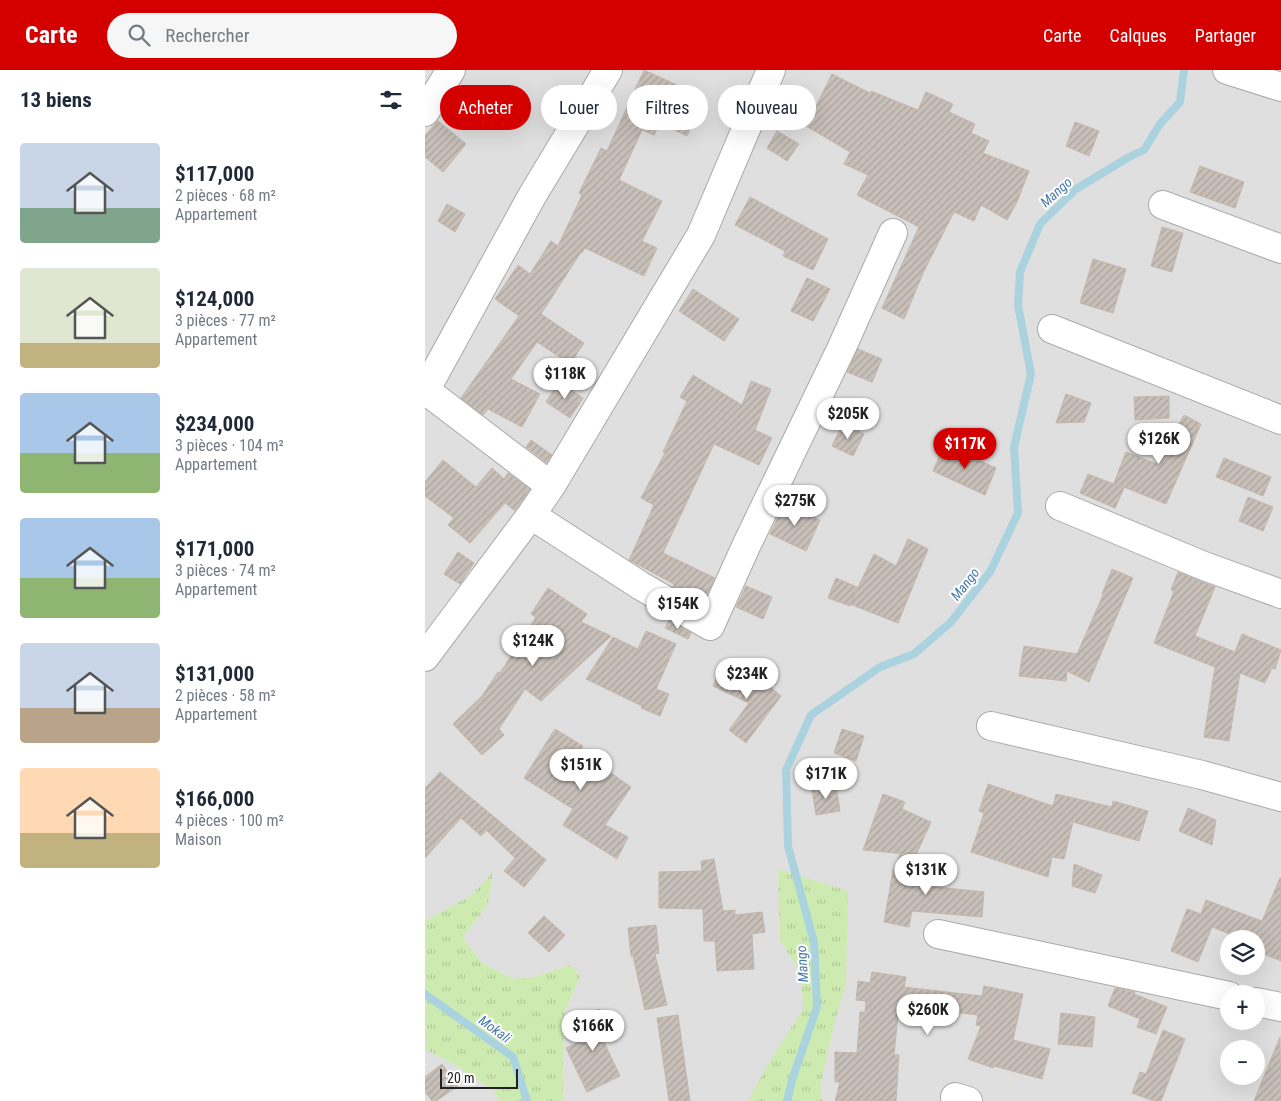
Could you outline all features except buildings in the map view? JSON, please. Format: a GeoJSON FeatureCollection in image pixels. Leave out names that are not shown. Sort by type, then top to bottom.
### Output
{"type":"FeatureCollection","features":[{"type":"Feature","properties":{"kind":"street"},"geometry":{"type":"LineString","coordinates":[[425,112],[451,70]]}},
{"type":"Feature","properties":{"kind":"street"},"geometry":{"type":"LineString","coordinates":[[551,486],[425,390],[532,196],[609,70]]}},
{"type":"Feature","properties":{"kind":"street"},"geometry":{"type":"LineString","coordinates":[[425,657],[551,486],[701,235],[771,70]]}},
{"type":"Feature","properties":{"kind":"street"},"geometry":{"type":"LineString","coordinates":[[1227,70],[1275,85]]}},
{"type":"Feature","properties":{"kind":"street"},"geometry":{"type":"LineString","coordinates":[[1163,205],[1281,249]]}},
{"type":"Feature","properties":{"kind":"street"},"geometry":{"type":"LineString","coordinates":[[531,515],[641,586],[710,626],[747,544],[842,348],[893,233]]}},
{"type":"Feature","properties":{"kind":"street"},"geometry":{"type":"LineString","coordinates":[[1052,329],[1281,420]]}},
{"type":"Feature","properties":{"kind":"street"},"geometry":{"type":"LineString","coordinates":[[1060,506],[1204,566],[1281,594]]}},
{"type":"Feature","properties":{"kind":"street"},"geometry":{"type":"LineString","coordinates":[[991,726],[1202,775],[1281,797]]}},
{"type":"Feature","properties":{"kind":"street"},"geometry":{"type":"LineString","coordinates":[[938,934],[1220,994]]}},
{"type":"Feature","properties":{"kind":"street"},"geometry":{"type":"LineString","coordinates":[[1265,1004],[1281,1007]]}},
{"type":"Feature","properties":{"kind":"shaded area"},"geometry":{"type":"Polygon","coordinates":[[[425,70],[1281,70],[1281,1101],[563,1101],[563,1017],[580,976],[570,965],[534,977],[513,979],[481,962],[463,937],[488,904],[493,873],[471,896],[425,921],[425,70]]]}},
{"type":"Feature","properties":{"kind":"shaded area"},"geometry":{"type":"Polygon","coordinates":[[[425,1049],[459,1067],[495,1092],[499,1101],[425,1101],[425,1049]]]}},
{"type":"Feature","properties":{"kind":"green space"},"geometry":{"type":"Polygon","coordinates":[[[778,869],[848,891],[846,984],[834,1024],[820,1087],[822,1101],[748,1101],[767,1066],[803,1009],[801,972],[780,941],[778,869]]]}},
{"type":"Feature","properties":{"kind":"green space"},"geometry":{"type":"Polygon","coordinates":[[[493,872],[488,904],[463,937],[481,962],[513,979],[534,977],[570,965],[580,976],[563,1017],[563,1101],[499,1101],[495,1092],[459,1067],[425,1049],[425,921],[470,896],[493,872]]]}},
{"type":"Feature","properties":{"kind":"waterway","name":"Mango"},"geometry":{"type":"LineString","coordinates":[[787,1101],[793,1077],[817,1007],[814,942],[788,846],[786,770],[811,715],[880,667],[914,654],[951,622],[990,572],[1018,513],[1014,447],[1031,374],[1018,305],[1020,272],[1040,224],[1076,189],[1144,150],[1160,124],[1180,102],[1184,70]]}},
{"type":"Feature","properties":{"kind":"waterway","name":"Mokali"},"geometry":{"type":"LineString","coordinates":[[425,994],[513,1057],[527,1101]]}}]}
